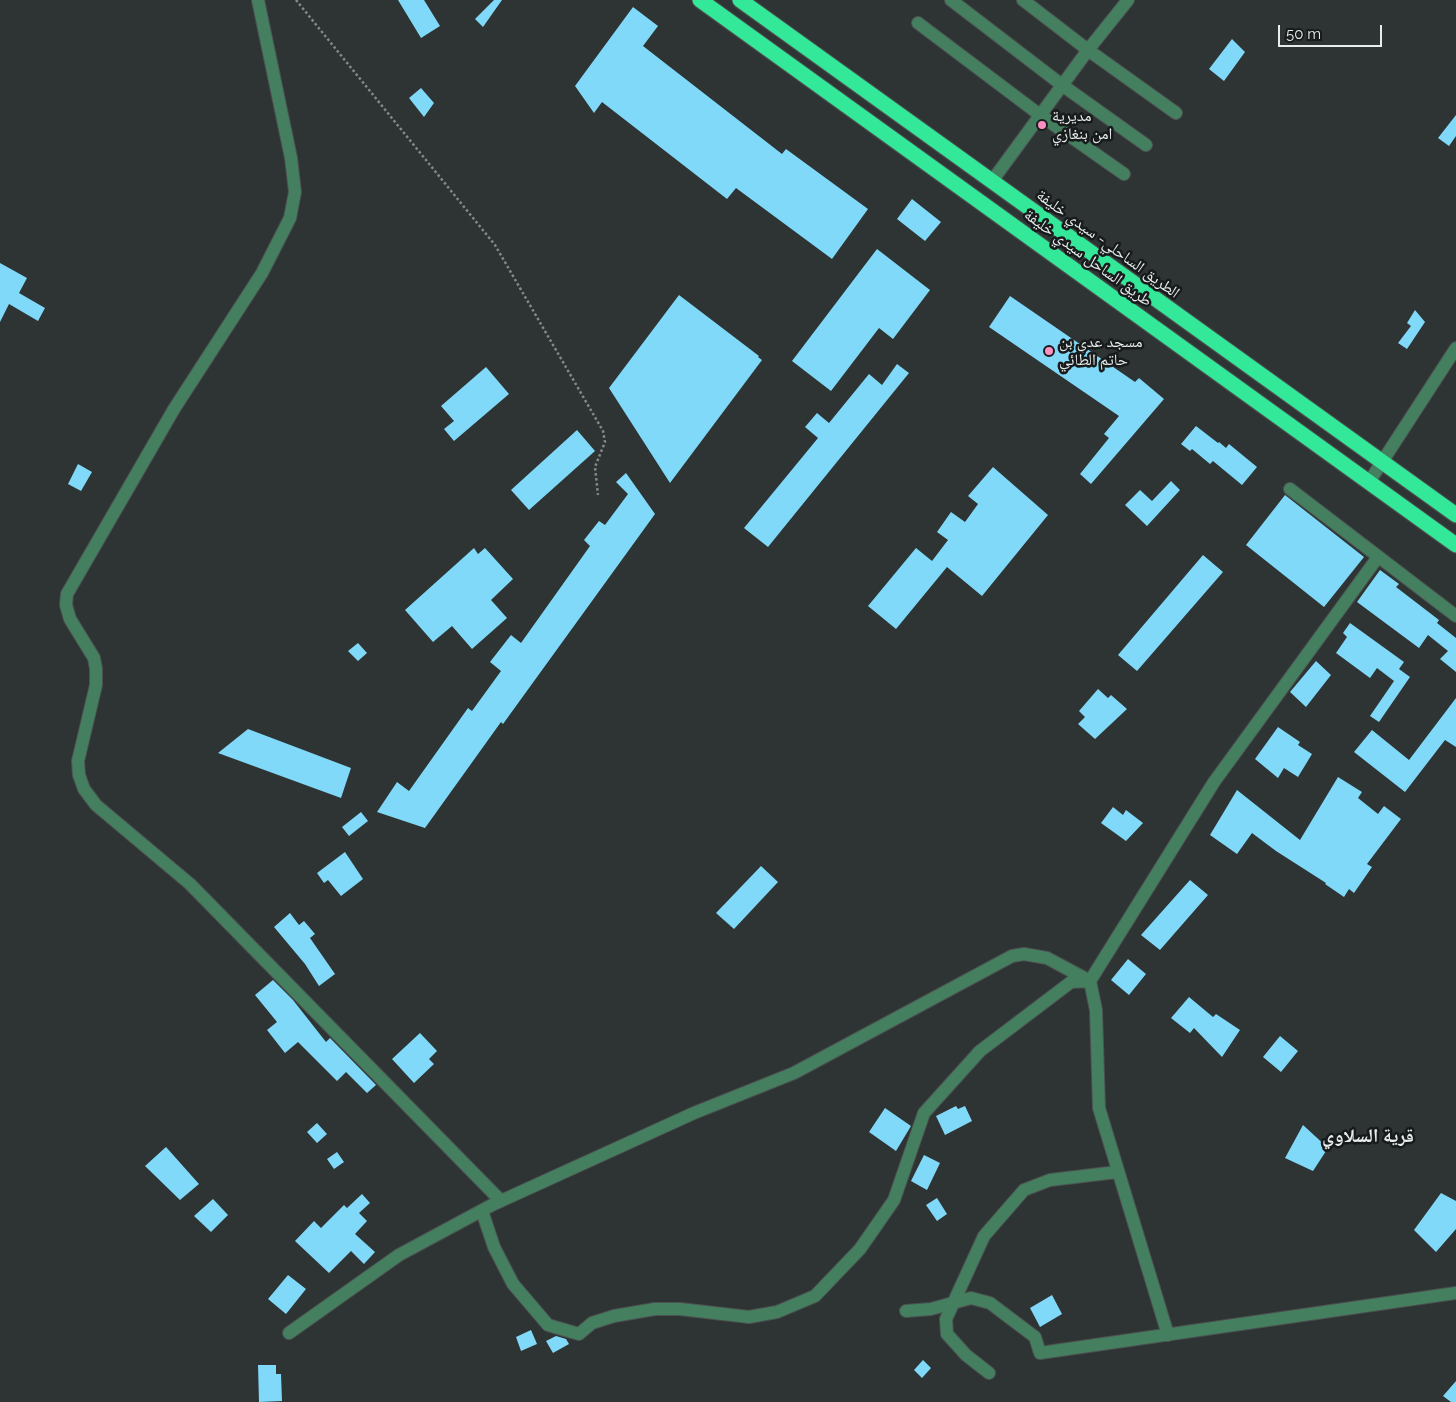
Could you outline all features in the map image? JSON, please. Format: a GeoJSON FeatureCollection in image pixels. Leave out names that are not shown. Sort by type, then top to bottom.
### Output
{"type":"FeatureCollection","features":[{"type":"Feature","properties":{"kind":"highway","name":"طريق الساحل سيدي خليفة"},"geometry":{"type":"LineString","coordinates":[[700,0],[1456,545]]}},
{"type":"Feature","properties":{"kind":"highway","name":"الطريق الساحلي- سيدي خليفة"},"geometry":{"type":"LineString","coordinates":[[740,0],[1456,516]]}},
{"type":"Feature","properties":{"kind":"street"},"geometry":{"type":"LineString","coordinates":[[258,0],[291,158],[295,192],[290,218],[262,273],[174,409],[67,594],[66,605],[70,619],[94,658],[96,669],[96,685],[78,761],[79,775],[84,789],[96,804],[190,884],[501,1201]]}},
{"type":"Feature","properties":{"kind":"street"},"geometry":{"type":"LineString","coordinates":[[951,0],[1062,86],[1146,144]]}},
{"type":"Feature","properties":{"kind":"street"},"geometry":{"type":"LineString","coordinates":[[1023,0],[1088,50],[1176,113]]}},
{"type":"Feature","properties":{"kind":"street"},"geometry":{"type":"LineString","coordinates":[[992,181],[1088,50],[1128,0]]}},
{"type":"Feature","properties":{"kind":"street"},"geometry":{"type":"LineString","coordinates":[[918,23],[1040,115],[1124,174]]}},
{"type":"Feature","properties":{"kind":"street"},"geometry":{"type":"LineString","coordinates":[[1369,482],[1456,348]]}},
{"type":"Feature","properties":{"kind":"street"},"geometry":{"type":"LineString","coordinates":[[1290,489],[1456,616]]}},
{"type":"Feature","properties":{"kind":"street"},"geometry":{"type":"LineString","coordinates":[[1168,1335],[1098,1108],[1096,1010],[1090,981],[1214,782],[1378,556]]}},
{"type":"Feature","properties":{"kind":"street"},"geometry":{"type":"LineString","coordinates":[[289,1333],[399,1255],[501,1201],[694,1113],[794,1073],[1012,956],[1024,954],[1047,958],[1090,981]]}},
{"type":"Feature","properties":{"kind":"street"},"geometry":{"type":"LineString","coordinates":[[482,1211],[494,1247],[513,1284],[548,1325],[579,1334],[592,1323],[614,1316],[656,1310],[680,1309],[749,1316],[777,1312],[815,1296],[860,1249],[894,1200],[924,1113],[980,1051],[1071,982],[1090,981]]}},
{"type":"Feature","properties":{"kind":"street"},"geometry":{"type":"LineString","coordinates":[[988,1373],[966,1355],[948,1334],[946,1319],[955,1303],[984,1236],[1024,1190],[1050,1180],[1117,1172]]}},
{"type":"Feature","properties":{"kind":"street"},"geometry":{"type":"LineString","coordinates":[[906,1312],[931,1309],[971,1298],[990,1303],[1035,1337],[1040,1353],[1456,1293]]}},
{"type":"Feature","properties":{"kind":"path"},"geometry":{"type":"LineString","coordinates":[[296,0],[495,245],[603,431],[605,442],[595,467],[598,495]]}},
{"type":"Feature","properties":{"kind":"building"},"geometry":{"type":"Polygon","coordinates":[[[398,0],[424,0],[440,26],[421,38],[398,0]]]}},
{"type":"Feature","properties":{"kind":"building"},"geometry":{"type":"Polygon","coordinates":[[[494,0],[502,0],[483,27],[475,19],[494,0]]]}},
{"type":"Feature","properties":{"kind":"building"},"geometry":{"type":"Polygon","coordinates":[[[633,7],[658,26],[643,46],[782,154],[786,149],[868,209],[832,259],[736,188],[727,199],[602,102],[594,113],[575,86],[633,7]]]}},
{"type":"Feature","properties":{"kind":"building"},"geometry":{"type":"Polygon","coordinates":[[[1232,39],[1245,52],[1224,81],[1209,69],[1232,39]]]}},
{"type":"Feature","properties":{"kind":"building"},"geometry":{"type":"Polygon","coordinates":[[[421,88],[434,103],[424,117],[409,98],[421,88]]]}},
{"type":"Feature","properties":{"kind":"building"},"geometry":{"type":"Polygon","coordinates":[[[1456,115],[1456,136],[1449,146],[1438,138],[1456,115]]]}},
{"type":"Feature","properties":{"kind":"building"},"geometry":{"type":"Polygon","coordinates":[[[912,199],[941,222],[925,241],[897,219],[912,199]]]}},
{"type":"Feature","properties":{"kind":"building"},"geometry":{"type":"Polygon","coordinates":[[[877,249],[930,290],[893,339],[879,328],[831,391],[792,361],[877,249]]]}},
{"type":"Feature","properties":{"kind":"building"},"geometry":{"type":"Polygon","coordinates":[[[0,263],[27,278],[19,293],[45,308],[38,321],[9,304],[0,322],[0,263]]]}},
{"type":"Feature","properties":{"kind":"building"},"geometry":{"type":"Polygon","coordinates":[[[679,295],[762,360],[670,483],[609,388],[679,295]]]}},
{"type":"Feature","properties":{"kind":"building"},"geometry":{"type":"Polygon","coordinates":[[[1010,296],[1135,382],[1139,378],[1164,399],[1091,484],[1080,474],[1109,438],[1104,434],[1119,416],[989,327],[1010,296]]]}},
{"type":"Feature","properties":{"kind":"building"},"geometry":{"type":"Polygon","coordinates":[[[1415,310],[1425,322],[1407,349],[1398,343],[1411,326],[1407,323],[1415,310]]]}},
{"type":"Feature","properties":{"kind":"building"},"geometry":{"type":"Polygon","coordinates":[[[897,364],[909,373],[768,547],[744,528],[818,438],[805,427],[817,413],[829,423],[869,374],[882,385],[897,364]]]}},
{"type":"Feature","properties":{"kind":"building"},"geometry":{"type":"Polygon","coordinates":[[[486,367],[509,394],[454,441],[444,429],[454,421],[441,406],[486,367]]]}},
{"type":"Feature","properties":{"kind":"building"},"geometry":{"type":"Polygon","coordinates":[[[1196,426],[1226,448],[1229,444],[1257,467],[1242,485],[1213,461],[1210,464],[1192,449],[1190,451],[1181,444],[1196,426]]]}},
{"type":"Feature","properties":{"kind":"building"},"geometry":{"type":"Polygon","coordinates":[[[577,430],[595,451],[529,510],[511,490],[577,430]]]}},
{"type":"Feature","properties":{"kind":"building"},"geometry":{"type":"Polygon","coordinates":[[[78,464],[92,472],[81,491],[68,484],[78,464]]]}},
{"type":"Feature","properties":{"kind":"building"},"geometry":{"type":"Polygon","coordinates":[[[993,467],[1048,515],[982,596],[947,567],[896,629],[868,606],[916,548],[932,561],[948,540],[937,532],[951,512],[965,522],[978,504],[968,496],[993,467]]]}},
{"type":"Feature","properties":{"kind":"building"},"geometry":{"type":"Polygon","coordinates":[[[626,473],[655,514],[503,724],[501,722],[425,828],[377,812],[397,782],[409,791],[468,708],[472,711],[501,671],[490,662],[511,635],[521,643],[590,546],[584,540],[599,521],[605,525],[628,494],[616,482],[626,473]]]}},
{"type":"Feature","properties":{"kind":"building"},"geometry":{"type":"Polygon","coordinates":[[[1171,481],[1180,490],[1147,526],[1125,505],[1140,490],[1152,501],[1171,481]]]}},
{"type":"Feature","properties":{"kind":"building"},"geometry":{"type":"Polygon","coordinates":[[[1285,495],[1364,557],[1324,607],[1246,545],[1285,495]]]}},
{"type":"Feature","properties":{"kind":"building"},"geometry":{"type":"Polygon","coordinates":[[[474,548],[478,554],[485,548],[513,579],[491,600],[507,618],[472,649],[452,626],[433,642],[405,610],[474,548]]]}},
{"type":"Feature","properties":{"kind":"building"},"geometry":{"type":"Polygon","coordinates":[[[1203,555],[1223,572],[1137,671],[1118,655],[1203,555]]]}},
{"type":"Feature","properties":{"kind":"building"},"geometry":{"type":"Polygon","coordinates":[[[1380,570],[1399,584],[1396,587],[1439,620],[1437,623],[1456,638],[1456,672],[1440,659],[1448,651],[1428,635],[1419,648],[1357,602],[1380,570]]]}},
{"type":"Feature","properties":{"kind":"building"},"geometry":{"type":"Polygon","coordinates":[[[1350,623],[1404,662],[1399,669],[1410,677],[1379,722],[1370,716],[1394,681],[1377,668],[1370,678],[1336,653],[1347,637],[1343,633],[1350,623]]]}},
{"type":"Feature","properties":{"kind":"building"},"geometry":{"type":"Polygon","coordinates":[[[358,643],[367,653],[358,661],[348,651],[358,643]]]}},
{"type":"Feature","properties":{"kind":"building"},"geometry":{"type":"Polygon","coordinates":[[[1316,661],[1331,675],[1306,707],[1290,692],[1316,661]]]}},
{"type":"Feature","properties":{"kind":"building"},"geometry":{"type":"Polygon","coordinates":[[[1098,689],[1108,698],[1111,695],[1127,709],[1095,739],[1078,724],[1085,717],[1079,711],[1098,689]]]}},
{"type":"Feature","properties":{"kind":"building"},"geometry":{"type":"Polygon","coordinates":[[[1456,698],[1456,747],[1445,740],[1405,792],[1354,752],[1372,730],[1409,760],[1456,698]]]}},
{"type":"Feature","properties":{"kind":"building"},"geometry":{"type":"Polygon","coordinates":[[[1278,727],[1300,742],[1298,745],[1312,754],[1298,777],[1284,768],[1278,778],[1255,759],[1278,727]]]}},
{"type":"Feature","properties":{"kind":"building"},"geometry":{"type":"Polygon","coordinates":[[[248,729],[351,768],[341,798],[218,753],[248,729]]]}},
{"type":"Feature","properties":{"kind":"building"},"geometry":{"type":"Polygon","coordinates":[[[1338,777],[1362,792],[1358,798],[1378,814],[1384,806],[1401,819],[1367,864],[1372,867],[1354,893],[1349,889],[1344,897],[1252,833],[1237,854],[1210,835],[1237,790],[1300,840],[1338,777]]]}},
{"type":"Feature","properties":{"kind":"building"},"geometry":{"type":"Polygon","coordinates":[[[1113,807],[1123,815],[1126,810],[1143,823],[1126,841],[1101,823],[1113,807]]]}},
{"type":"Feature","properties":{"kind":"building"},"geometry":{"type":"Polygon","coordinates":[[[361,812],[368,821],[349,836],[342,827],[361,812]]]}},
{"type":"Feature","properties":{"kind":"building"},"geometry":{"type":"Polygon","coordinates":[[[345,852],[363,879],[341,896],[328,880],[324,883],[317,873],[345,852]]]}},
{"type":"Feature","properties":{"kind":"building"},"geometry":{"type":"Polygon","coordinates":[[[761,866],[778,882],[734,929],[716,913],[761,866]]]}},
{"type":"Feature","properties":{"kind":"building"},"geometry":{"type":"Polygon","coordinates":[[[1190,880],[1208,895],[1160,950],[1141,935],[1190,880]]]}},
{"type":"Feature","properties":{"kind":"building"},"geometry":{"type":"Polygon","coordinates":[[[290,913],[299,925],[304,921],[315,934],[310,938],[335,974],[319,986],[305,964],[274,927],[290,913]]]}},
{"type":"Feature","properties":{"kind":"building"},"geometry":{"type":"Polygon","coordinates":[[[1128,959],[1146,974],[1129,995],[1111,980],[1128,959]]]}},
{"type":"Feature","properties":{"kind":"building"},"geometry":{"type":"Polygon","coordinates":[[[273,980],[293,1000],[326,1042],[330,1038],[376,1085],[367,1093],[346,1072],[337,1081],[298,1042],[285,1053],[267,1030],[277,1022],[255,995],[273,980]]]}},
{"type":"Feature","properties":{"kind":"building"},"geometry":{"type":"Polygon","coordinates":[[[1189,997],[1213,1017],[1216,1014],[1240,1030],[1222,1057],[1194,1028],[1190,1033],[1171,1018],[1189,997]]]}},
{"type":"Feature","properties":{"kind":"building"},"geometry":{"type":"Polygon","coordinates":[[[420,1033],[437,1051],[429,1059],[434,1064],[414,1083],[392,1059],[420,1033]]]}},
{"type":"Feature","properties":{"kind":"building"},"geometry":{"type":"Polygon","coordinates":[[[1280,1036],[1298,1051],[1281,1072],[1263,1057],[1280,1036]]]}},
{"type":"Feature","properties":{"kind":"building"},"geometry":{"type":"Polygon","coordinates":[[[956,1106],[958,1109],[965,1106],[972,1121],[945,1135],[936,1116],[956,1106]]]}},
{"type":"Feature","properties":{"kind":"building"},"geometry":{"type":"Polygon","coordinates":[[[885,1108],[911,1126],[896,1151],[869,1132],[885,1108]]]}},
{"type":"Feature","properties":{"kind":"building"},"geometry":{"type":"Polygon","coordinates":[[[317,1123],[327,1134],[317,1143],[307,1132],[317,1123]]]}},
{"type":"Feature","properties":{"kind":"building"},"geometry":{"type":"Polygon","coordinates":[[[1303,1125],[1328,1148],[1313,1171],[1285,1158],[1303,1125]]]}},
{"type":"Feature","properties":{"kind":"building"},"geometry":{"type":"Polygon","coordinates":[[[166,1147],[199,1184],[180,1200],[145,1166],[166,1147]]]}},
{"type":"Feature","properties":{"kind":"building"},"geometry":{"type":"Polygon","coordinates":[[[337,1152],[344,1162],[334,1169],[327,1159],[337,1152]]]}},
{"type":"Feature","properties":{"kind":"building"},"geometry":{"type":"Polygon","coordinates":[[[924,1155],[940,1163],[927,1190],[911,1181],[924,1155]]]}},
{"type":"Feature","properties":{"kind":"building"},"geometry":{"type":"Polygon","coordinates":[[[1441,1193],[1456,1201],[1456,1229],[1436,1252],[1414,1230],[1441,1193]]]}},
{"type":"Feature","properties":{"kind":"building"},"geometry":{"type":"Polygon","coordinates":[[[362,1194],[370,1203],[359,1213],[367,1221],[355,1234],[375,1252],[364,1264],[351,1251],[329,1273],[295,1241],[314,1221],[321,1228],[344,1205],[347,1208],[362,1194]]]}},
{"type":"Feature","properties":{"kind":"building"},"geometry":{"type":"Polygon","coordinates":[[[937,1198],[947,1214],[937,1221],[926,1205],[937,1198]]]}},
{"type":"Feature","properties":{"kind":"building"},"geometry":{"type":"Polygon","coordinates":[[[213,1199],[228,1215],[211,1232],[194,1216],[213,1199]]]}},
{"type":"Feature","properties":{"kind":"building"},"geometry":{"type":"Polygon","coordinates":[[[288,1275],[306,1289],[286,1314],[268,1299],[288,1275]]]}},
{"type":"Feature","properties":{"kind":"building"},"geometry":{"type":"Polygon","coordinates":[[[1052,1295],[1062,1314],[1040,1327],[1030,1308],[1052,1295]]]}},
{"type":"Feature","properties":{"kind":"building"},"geometry":{"type":"Polygon","coordinates":[[[531,1330],[537,1344],[521,1351],[516,1337],[531,1330]]]}},
{"type":"Feature","properties":{"kind":"building"},"geometry":{"type":"Polygon","coordinates":[[[556,1336],[566,1339],[569,1344],[553,1353],[546,1341],[556,1336]]]}},
{"type":"Feature","properties":{"kind":"building"},"geometry":{"type":"Polygon","coordinates":[[[923,1360],[931,1368],[922,1378],[914,1370],[923,1360]]]}},
{"type":"Feature","properties":{"kind":"building"},"geometry":{"type":"Polygon","coordinates":[[[258,1365],[276,1365],[276,1374],[281,1374],[282,1401],[259,1402],[258,1365]]]}},
{"type":"Feature","properties":{"kind":"building"},"geometry":{"type":"Polygon","coordinates":[[[1456,1381],[1456,1402],[1451,1402],[1443,1396],[1456,1381]]]}},
{"type":"Feature","properties":{"kind":"place","name":"مديرية امن بنغازي"},"geometry":{"type":"Point","coordinates":[1042,125]}},
{"type":"Feature","properties":{"kind":"place","name":"مسجد عدي بن حاتم الطائي"},"geometry":{"type":"Point","coordinates":[1049,351]}},
{"type":"Feature","properties":{"kind":"district","name":"قرية السلاوي"},"geometry":{"type":"Point","coordinates":[1368,1136]}}]}
